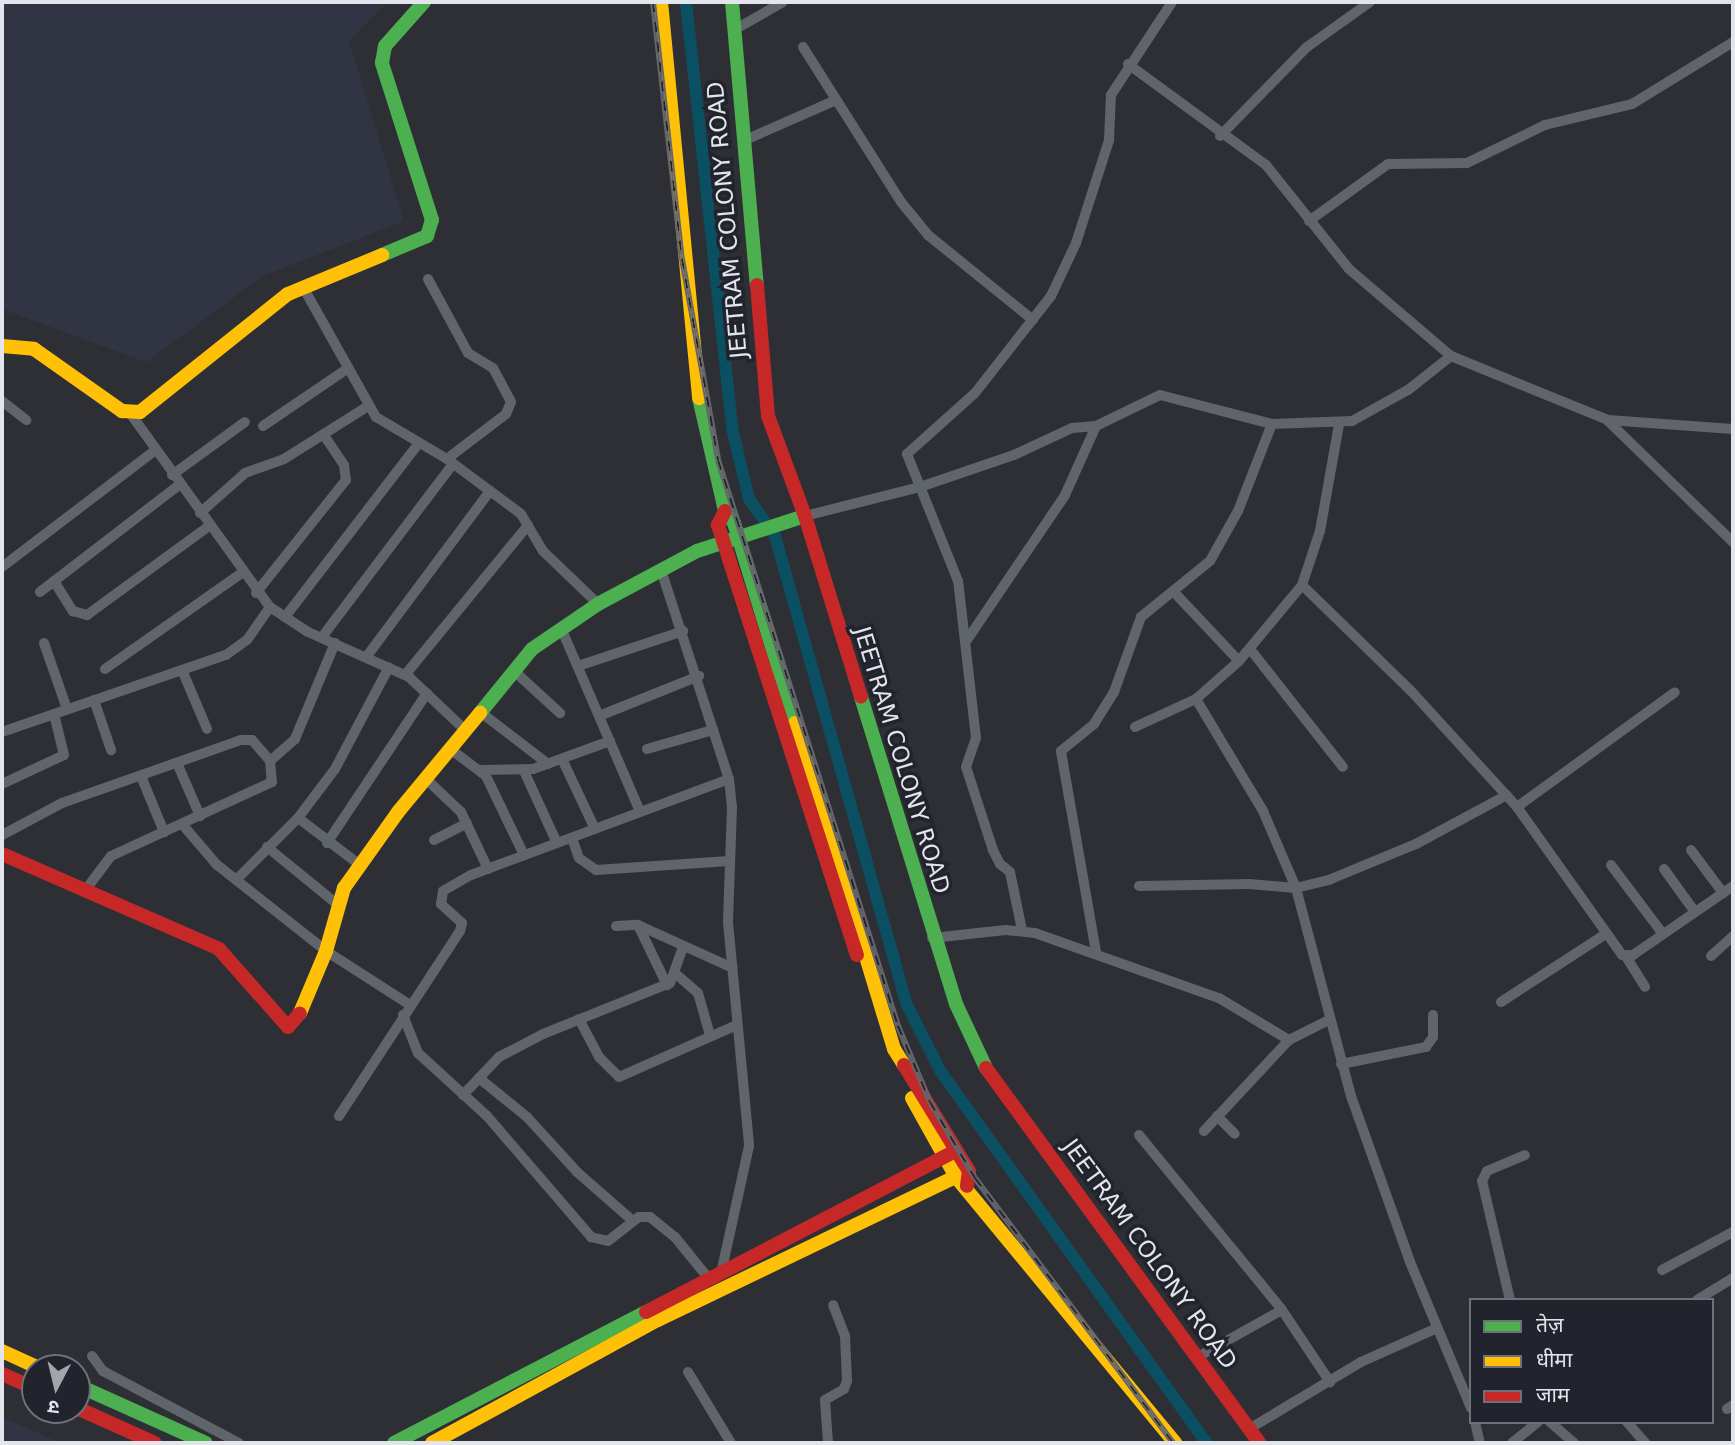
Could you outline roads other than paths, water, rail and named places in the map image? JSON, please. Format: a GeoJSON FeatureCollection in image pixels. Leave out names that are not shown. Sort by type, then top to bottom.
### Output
{"type":"FeatureCollection","features":[{"type":"Feature","properties":{"kind":"street"},"geometry":{"type":"LineString","coordinates":[[130,413],[149,407],[276,302],[303,287],[421,241],[432,229],[382,63],[385,46],[424,2]]}},
{"type":"Feature","properties":{"kind":"street"},"geometry":{"type":"LineString","coordinates":[[661,2],[697,389],[725,511],[737,535],[894,1049],[950,1154]]}},
{"type":"Feature","properties":{"kind":"street","name":"JEETRAM COLONY ROAD"},"geometry":{"type":"LineString","coordinates":[[732,2],[768,416],[805,516],[932,938],[956,1004],[986,1068],[1259,1443]]}},
{"type":"Feature","properties":{"kind":"street"},"geometry":{"type":"LineString","coordinates":[[734,30],[783,2]]}},
{"type":"Feature","properties":{"kind":"street"},"geometry":{"type":"LineString","coordinates":[[1022,930],[1010,872],[1000,864],[993,850],[966,767],[976,738],[967,640],[951,555],[908,454],[975,393],[1057,285],[1076,243],[1110,140],[1109,102],[1128,64],[1162,22],[1172,2]]}},
{"type":"Feature","properties":{"kind":"street"},"geometry":{"type":"LineString","coordinates":[[1220,136],[1307,47],[1370,2]]}},
{"type":"Feature","properties":{"kind":"street"},"geometry":{"type":"LineString","coordinates":[[1309,221],[1388,164],[1467,163],[1545,125],[1632,104],[1733,42]]}},
{"type":"Feature","properties":{"kind":"street"},"geometry":{"type":"LineString","coordinates":[[803,47],[901,202],[928,235],[1033,320]]}},
{"type":"Feature","properties":{"kind":"street"},"geometry":{"type":"LineString","coordinates":[[1128,64],[1220,136],[1266,165],[1349,269],[1451,356],[1608,420],[1733,429]]}},
{"type":"Feature","properties":{"kind":"street"},"geometry":{"type":"LineString","coordinates":[[743,141],[836,100]]}},
{"type":"Feature","properties":{"kind":"street"},"geometry":{"type":"LineString","coordinates":[[322,637],[450,461],[506,414],[511,402],[494,368],[470,356],[428,279]]}},
{"type":"Feature","properties":{"kind":"street"},"geometry":{"type":"LineString","coordinates":[[303,287],[368,406],[418,444],[450,461],[521,514],[543,551],[598,604]]}},
{"type":"Feature","properties":{"kind":"street"},"geometry":{"type":"LineString","coordinates":[[2,346],[23,344],[34,349],[130,413],[256,593],[270,607],[322,637],[405,675],[464,729]]}},
{"type":"Feature","properties":{"kind":"street"},"geometry":{"type":"LineString","coordinates":[[2,854],[227,954],[288,1027],[298,1018],[327,951],[337,904],[360,865],[464,729],[532,649],[598,604],[737,535],[920,486],[1014,455],[1072,428],[1096,426],[1160,395],[1272,424],[1339,424],[1408,390],[1451,356]]}},
{"type":"Feature","properties":{"kind":"street"},"geometry":{"type":"LineString","coordinates":[[263,426],[347,369]]}},
{"type":"Feature","properties":{"kind":"street"},"geometry":{"type":"LineString","coordinates":[[2,401],[26,419]]}},
{"type":"Feature","properties":{"kind":"street"},"geometry":{"type":"LineString","coordinates":[[200,513],[246,473],[284,459],[368,406]]}},
{"type":"Feature","properties":{"kind":"street"},"geometry":{"type":"LineString","coordinates":[[1608,420],[1733,542]]}},
{"type":"Feature","properties":{"kind":"street"},"geometry":{"type":"LineString","coordinates":[[172,475],[245,422]]}},
{"type":"Feature","properties":{"kind":"street"},"geometry":{"type":"LineString","coordinates":[[1096,952],[1061,751],[1094,724],[1114,691],[1141,617],[1210,561],[1225,537],[1272,424]]}},
{"type":"Feature","properties":{"kind":"street"},"geometry":{"type":"LineString","coordinates":[[1135,727],[1196,699],[1250,649],[1302,585],[1320,531],[1339,424]]}},
{"type":"Feature","properties":{"kind":"street"},"geometry":{"type":"LineString","coordinates":[[967,640],[1065,495],[1096,426]]}},
{"type":"Feature","properties":{"kind":"street"},"geometry":{"type":"LineString","coordinates":[[256,593],[346,480],[344,464],[323,435]]}},
{"type":"Feature","properties":{"kind":"street"},"geometry":{"type":"LineString","coordinates":[[285,617],[418,444]]}},
{"type":"Feature","properties":{"kind":"street"},"geometry":{"type":"LineString","coordinates":[[2,567],[155,451]]}},
{"type":"Feature","properties":{"kind":"street"},"geometry":{"type":"LineString","coordinates":[[40,592],[179,485]]}},
{"type":"Feature","properties":{"kind":"street"},"geometry":{"type":"LineString","coordinates":[[367,656],[490,491]]}},
{"type":"Feature","properties":{"kind":"street"},"geometry":{"type":"LineString","coordinates":[[725,511],[718,525],[886,1043],[964,1178],[1175,1443]]}},
{"type":"Feature","properties":{"kind":"street"},"geometry":{"type":"LineString","coordinates":[[405,675],[528,525]]}},
{"type":"Feature","properties":{"kind":"street"},"geometry":{"type":"LineString","coordinates":[[54,581],[73,611],[87,615],[209,526]]}},
{"type":"Feature","properties":{"kind":"street"},"geometry":{"type":"LineString","coordinates":[[662,570],[729,779],[733,968],[748,1146],[715,1276]]}},
{"type":"Feature","properties":{"kind":"street"},"geometry":{"type":"LineString","coordinates":[[105,669],[243,572]]}},
{"type":"Feature","properties":{"kind":"street"},"geometry":{"type":"LineString","coordinates":[[1302,585],[1412,692],[1507,795],[1604,935],[1627,958],[1645,987]]}},
{"type":"Feature","properties":{"kind":"street"},"geometry":{"type":"LineString","coordinates":[[1173,591],[1239,660]]}},
{"type":"Feature","properties":{"kind":"street"},"geometry":{"type":"LineString","coordinates":[[2,732],[239,648],[270,607]]}},
{"type":"Feature","properties":{"kind":"street"},"geometry":{"type":"LineString","coordinates":[[561,628],[640,811]]}},
{"type":"Feature","properties":{"kind":"street"},"geometry":{"type":"LineString","coordinates":[[578,666],[683,631]]}},
{"type":"Feature","properties":{"kind":"street"},"geometry":{"type":"LineString","coordinates":[[44,643],[67,709]]}},
{"type":"Feature","properties":{"kind":"street"},"geometry":{"type":"LineString","coordinates":[[270,761],[295,739],[335,643]]}},
{"type":"Feature","properties":{"kind":"street"},"geometry":{"type":"LineString","coordinates":[[1250,649],[1343,767]]}},
{"type":"Feature","properties":{"kind":"street"},"geometry":{"type":"LineString","coordinates":[[238,878],[298,818],[335,769],[389,667]]}},
{"type":"Feature","properties":{"kind":"street"},"geometry":{"type":"LineString","coordinates":[[182,670],[207,729]]}},
{"type":"Feature","properties":{"kind":"street"},"geometry":{"type":"LineString","coordinates":[[513,670],[560,713]]}},
{"type":"Feature","properties":{"kind":"street"},"geometry":{"type":"LineString","coordinates":[[599,716],[698,676]]}},
{"type":"Feature","properties":{"kind":"street"},"geometry":{"type":"LineString","coordinates":[[1517,807],[1675,692]]}},
{"type":"Feature","properties":{"kind":"street"},"geometry":{"type":"LineString","coordinates":[[327,843],[427,693]]}},
{"type":"Feature","properties":{"kind":"street"},"geometry":{"type":"LineString","coordinates":[[1196,699],[1263,811],[1296,888],[1341,1064],[1437,1328],[1469,1403]]}},
{"type":"Feature","properties":{"kind":"street"},"geometry":{"type":"LineString","coordinates":[[94,700],[111,750]]}},
{"type":"Feature","properties":{"kind":"street"},"geometry":{"type":"LineString","coordinates":[[479,711],[548,764]]}},
{"type":"Feature","properties":{"kind":"street"},"geometry":{"type":"LineString","coordinates":[[2,784],[64,755],[54,714]]}},
{"type":"Feature","properties":{"kind":"street"},"geometry":{"type":"LineString","coordinates":[[647,749],[713,730]]}},
{"type":"Feature","properties":{"kind":"street"},"geometry":{"type":"LineString","coordinates":[[2,835],[62,803],[248,739],[270,761],[272,782],[111,856],[84,892]]}},
{"type":"Feature","properties":{"kind":"street"},"geometry":{"type":"LineString","coordinates":[[480,770],[524,771],[610,741]]}},
{"type":"Feature","properties":{"kind":"street"},"geometry":{"type":"LineString","coordinates":[[449,748],[480,770],[495,790],[524,855]]}},
{"type":"Feature","properties":{"kind":"street"},"geometry":{"type":"LineString","coordinates":[[562,758],[595,829]]}},
{"type":"Feature","properties":{"kind":"street"},"geometry":{"type":"LineString","coordinates":[[177,763],[200,816]]}},
{"type":"Feature","properties":{"kind":"street"},"geometry":{"type":"LineString","coordinates":[[524,771],[557,844]]}},
{"type":"Feature","properties":{"kind":"street"},"geometry":{"type":"LineString","coordinates":[[141,776],[164,832]]}},
{"type":"Feature","properties":{"kind":"street"},"geometry":{"type":"LineString","coordinates":[[425,778],[452,802],[467,822],[488,869]]}},
{"type":"Feature","properties":{"kind":"street"},"geometry":{"type":"LineString","coordinates":[[339,1116],[460,931],[462,923],[441,904],[443,891],[488,869],[729,779]]}},
{"type":"Feature","properties":{"kind":"street"},"geometry":{"type":"LineString","coordinates":[[1139,886],[1249,884],[1296,888],[1370,866],[1507,795]]}},
{"type":"Feature","properties":{"kind":"street"},"geometry":{"type":"LineString","coordinates":[[298,818],[327,843],[360,865]]}},
{"type":"Feature","properties":{"kind":"street"},"geometry":{"type":"LineString","coordinates":[[434,840],[467,822]]}},
{"type":"Feature","properties":{"kind":"street"},"geometry":{"type":"LineString","coordinates":[[182,824],[206,855],[327,951],[410,1005]]}},
{"type":"Feature","properties":{"kind":"street"},"geometry":{"type":"LineString","coordinates":[[572,838],[579,858],[596,870],[729,861]]}},
{"type":"Feature","properties":{"kind":"street"},"geometry":{"type":"LineString","coordinates":[[267,847],[337,904]]}},
{"type":"Feature","properties":{"kind":"street"},"geometry":{"type":"LineString","coordinates":[[1691,850],[1723,893]]}},
{"type":"Feature","properties":{"kind":"street"},"geometry":{"type":"LineString","coordinates":[[1611,865],[1663,934]]}},
{"type":"Feature","properties":{"kind":"street"},"geometry":{"type":"LineString","coordinates":[[1664,869],[1695,912]]}},
{"type":"Feature","properties":{"kind":"street"},"geometry":{"type":"LineString","coordinates":[[1627,958],[1733,886]]}},
{"type":"Feature","properties":{"kind":"street"},"geometry":{"type":"LineString","coordinates":[[616,926],[638,925],[733,968]]}},
{"type":"Feature","properties":{"kind":"street"},"geometry":{"type":"LineString","coordinates":[[638,925],[667,985]]}},
{"type":"Feature","properties":{"kind":"street"},"geometry":{"type":"LineString","coordinates":[[932,938],[1022,930],[1096,952],[1219,998],[1290,1040]]}},
{"type":"Feature","properties":{"kind":"street"},"geometry":{"type":"LineString","coordinates":[[1500,1002],[1604,935]]}},
{"type":"Feature","properties":{"kind":"street"},"geometry":{"type":"LineString","coordinates":[[1711,956],[1733,936]]}},
{"type":"Feature","properties":{"kind":"street"},"geometry":{"type":"LineString","coordinates":[[463,1095],[499,1057],[579,1019],[667,985],[676,974],[683,947]]}},
{"type":"Feature","properties":{"kind":"street"},"geometry":{"type":"LineString","coordinates":[[676,974],[698,993],[710,1035]]}},
{"type":"Feature","properties":{"kind":"street"},"geometry":{"type":"LineString","coordinates":[[403,1015],[412,1045],[537,1172],[591,1237],[608,1241],[639,1217],[658,1221],[715,1276]]}},
{"type":"Feature","properties":{"kind":"street"},"geometry":{"type":"LineString","coordinates":[[1341,1064],[1426,1046],[1433,1038],[1433,1015]]}},
{"type":"Feature","properties":{"kind":"street"},"geometry":{"type":"LineString","coordinates":[[579,1019],[599,1057],[619,1077],[737,1025]]}},
{"type":"Feature","properties":{"kind":"street"},"geometry":{"type":"LineString","coordinates":[[1203,1131],[1290,1040],[1329,1020]]}},
{"type":"Feature","properties":{"kind":"street"},"geometry":{"type":"LineString","coordinates":[[479,1078],[541,1130],[577,1172],[633,1222]]}},
{"type":"Feature","properties":{"kind":"street"},"geometry":{"type":"LineString","coordinates":[[1217,1116],[1236,1134]]}},
{"type":"Feature","properties":{"kind":"street"},"geometry":{"type":"LineString","coordinates":[[1139,1135],[1282,1310],[1329,1382]]}},
{"type":"Feature","properties":{"kind":"street"},"geometry":{"type":"LineString","coordinates":[[394,1443],[950,1154]]}},
{"type":"Feature","properties":{"kind":"street"},"geometry":{"type":"LineString","coordinates":[[1510,1298],[1482,1181],[1487,1171],[1525,1155]]}},
{"type":"Feature","properties":{"kind":"street"},"geometry":{"type":"LineString","coordinates":[[432,1443],[658,1320],[964,1178]]}},
{"type":"Feature","properties":{"kind":"street"},"geometry":{"type":"LineString","coordinates":[[1662,1270],[1733,1232]]}},
{"type":"Feature","properties":{"kind":"street"},"geometry":{"type":"LineString","coordinates":[[1700,1298],[1733,1278]]}},
{"type":"Feature","properties":{"kind":"street"},"geometry":{"type":"LineString","coordinates":[[828,1443],[825,1400],[844,1389],[847,1381],[845,1336],[833,1306]]}},
{"type":"Feature","properties":{"kind":"street"},"geometry":{"type":"LineString","coordinates":[[1196,1357],[1282,1310]]}},
{"type":"Feature","properties":{"kind":"street"},"geometry":{"type":"LineString","coordinates":[[1249,1429],[1329,1382],[1437,1328]]}},
{"type":"Feature","properties":{"kind":"street"},"geometry":{"type":"LineString","coordinates":[[2,1351],[21,1360]]}},
{"type":"Feature","properties":{"kind":"street"},"geometry":{"type":"LineString","coordinates":[[92,1356],[103,1371],[239,1443]]}},
{"type":"Feature","properties":{"kind":"street"},"geometry":{"type":"LineString","coordinates":[[688,1372],[731,1443]]}},
{"type":"Feature","properties":{"kind":"street"},"geometry":{"type":"LineString","coordinates":[[2,1374],[21,1383]]}},
{"type":"Feature","properties":{"kind":"street"},"geometry":{"type":"LineString","coordinates":[[91,1391],[206,1443]]}},
{"type":"Feature","properties":{"kind":"street"},"geometry":{"type":"LineString","coordinates":[[91,1414],[155,1443]]}},
{"type":"Feature","properties":{"kind":"street"},"geometry":{"type":"LineString","coordinates":[[1475,1424],[1480,1443]]}},
{"type":"Feature","properties":{"kind":"street"},"geometry":{"type":"LineString","coordinates":[[1512,1443],[1536,1424]]}},
{"type":"Feature","properties":{"kind":"street"},"geometry":{"type":"LineString","coordinates":[[1552,1424],[1574,1443]]}},
{"type":"Feature","properties":{"kind":"street"},"geometry":{"type":"LineString","coordinates":[[1629,1424],[1645,1443]]}},
{"type":"Feature","properties":{"kind":"waterway"},"geometry":{"type":"LineString","coordinates":[[686,2],[732,428],[749,499],[775,536],[907,1005],[941,1072],[1207,1443]]}},
{"type":"Feature","properties":{"kind":"railway"},"geometry":{"type":"LineString","coordinates":[[653,2],[682,259],[718,460],[898,1026],[930,1102],[975,1178],[1173,1443]]}}]}
